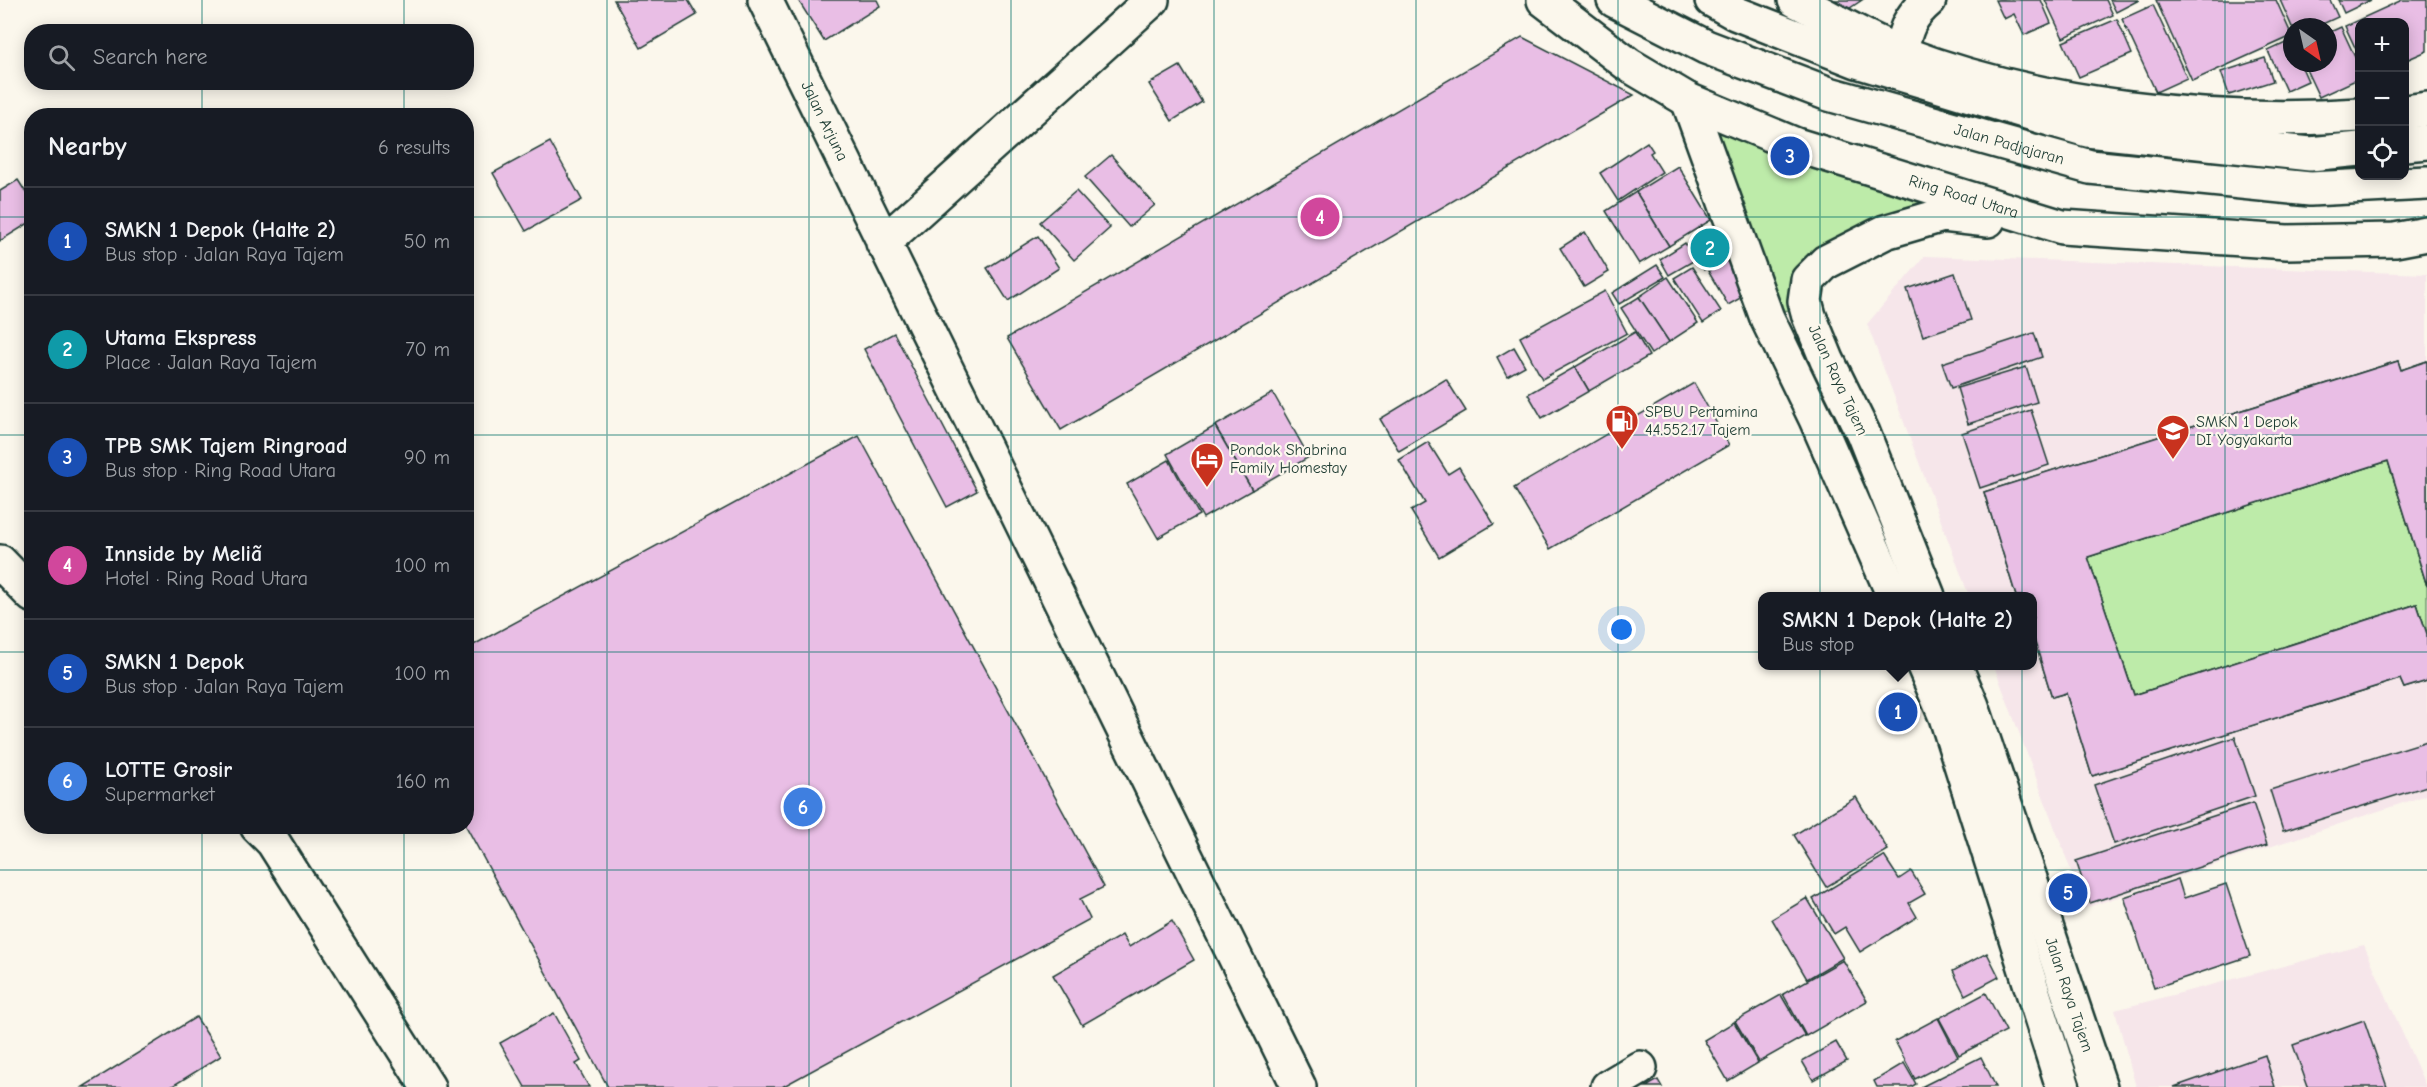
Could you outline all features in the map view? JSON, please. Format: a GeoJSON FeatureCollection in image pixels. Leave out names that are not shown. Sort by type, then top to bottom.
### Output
{"type":"FeatureCollection","features":[{"type":"Feature","properties":{"kind":"main road","name":"Jalan Arjuna"},"geometry":{"type":"LineString","coordinates":[[765,0],[1299,1087]]}},
{"type":"Feature","properties":{"kind":"main road"},"geometry":{"type":"LineString","coordinates":[[883,243],[1152,0]]}},
{"type":"Feature","properties":{"kind":"main road","name":"Ring Road Utara"},"geometry":{"type":"LineString","coordinates":[[1544,0],[1629,65],[1688,100],[1796,145],[2062,227],[2287,242],[2395,240],[2427,234]]}},
{"type":"Feature","properties":{"kind":"main road","name":"Jalan Padjajaran"},"geometry":{"type":"LineString","coordinates":[[1614,0],[1706,47],[1829,94],[2090,167],[2310,189],[2427,183]]}},
{"type":"Feature","properties":{"kind":"main road"},"geometry":{"type":"LineString","coordinates":[[1712,0],[1735,14],[1857,61],[2087,130],[2310,154],[2355,150]]}},
{"type":"Feature","properties":{"kind":"main road"},"geometry":{"type":"LineString","coordinates":[[1795,0],[1900,53],[1996,82],[2115,105],[2195,113],[2251,116],[2355,116]]}},
{"type":"Feature","properties":{"kind":"main road"},"geometry":{"type":"LineString","coordinates":[[1900,53],[1906,27],[1915,12],[1929,0]]}},
{"type":"Feature","properties":{"kind":"main road"},"geometry":{"type":"LineString","coordinates":[[1688,100],[1767,318],[1816,419],[1892,592]]}},
{"type":"Feature","properties":{"kind":"main road"},"geometry":{"type":"LineString","coordinates":[[2409,111],[2427,109]]}},
{"type":"Feature","properties":{"kind":"main road"},"geometry":{"type":"LineString","coordinates":[[2409,144],[2427,142]]}},
{"type":"Feature","properties":{"kind":"main road","name":"Jalan Raya Tajem"},"geometry":{"type":"LineString","coordinates":[[1926,592],[1863,432],[1827,360],[1809,316],[1805,301],[1808,280],[1826,262],[1885,232],[1942,215],[2062,227]]}},
{"type":"Feature","properties":{"kind":"main road"},"geometry":{"type":"LineString","coordinates":[[0,562],[24,587]]}},
{"type":"Feature","properties":{"kind":"main road","name":"Jalan Raya Tajem"},"geometry":{"type":"LineString","coordinates":[[1926,670],[1946,717],[2063,1087]]}},
{"type":"Feature","properties":{"kind":"main road","name":"Jalan Raya Tajem"},"geometry":{"type":"LineString","coordinates":[[1957,670],[1972,706],[2100,1087]]}},
{"type":"Feature","properties":{"kind":"main road"},"geometry":{"type":"LineString","coordinates":[[265,834],[273,842],[428,1087]]}},
{"type":"Feature","properties":{"kind":"main road"},"geometry":{"type":"LineString","coordinates":[[1608,1087],[1640,1068]]}},
{"type":"Feature","properties":{"kind":"shaded area","name":"SMKN 1 Depok DI Yogyakarta"},"geometry":{"type":"Polygon","coordinates":[[[1925,256],[2427,274],[2427,795],[2085,908],[1996,670],[2037,670],[2037,592],[1968,592],[1867,324],[1925,256]]]}},
{"type":"Feature","properties":{"kind":"shaded area"},"geometry":{"type":"Polygon","coordinates":[[[2364,945],[2426,1087],[2136,1087],[2115,1010],[2364,945]]]}},
{"type":"Feature","properties":{"kind":"green space"},"geometry":{"type":"Polygon","coordinates":[[[1704,117],[2022,219],[1881,224],[1798,310],[1771,311],[1704,117]]]}},
{"type":"Feature","properties":{"kind":"green space"},"geometry":{"type":"Polygon","coordinates":[[[2388,461],[2427,586],[2427,634],[2417,604],[2134,695],[2088,557],[2388,461]]]}},
{"type":"Feature","properties":{"kind":"building"},"geometry":{"type":"Polygon","coordinates":[[[614,0],[688,0],[697,15],[641,48],[614,0]]]}},
{"type":"Feature","properties":{"kind":"building"},"geometry":{"type":"Polygon","coordinates":[[[798,0],[877,0],[880,6],[824,41],[798,0]]]}},
{"type":"Feature","properties":{"kind":"building"},"geometry":{"type":"Polygon","coordinates":[[[1836,0],[1862,0],[1844,12],[1836,0]]]}},
{"type":"Feature","properties":{"kind":"building"},"geometry":{"type":"Polygon","coordinates":[[[1995,0],[2041,0],[2051,23],[2024,35],[2014,14],[2004,19],[1995,0]]]}},
{"type":"Feature","properties":{"kind":"building"},"geometry":{"type":"Polygon","coordinates":[[[2045,0],[2106,0],[2113,15],[2063,38],[2045,0]]]}},
{"type":"Feature","properties":{"kind":"building"},"geometry":{"type":"Polygon","coordinates":[[[2110,0],[2139,0],[2116,12],[2110,0]]]}},
{"type":"Feature","properties":{"kind":"building"},"geometry":{"type":"Polygon","coordinates":[[[2156,0],[2276,0],[2284,18],[2283,40],[2192,81],[2156,0]]]}},
{"type":"Feature","properties":{"kind":"building"},"geometry":{"type":"Polygon","coordinates":[[[2280,0],[2330,0],[2338,17],[2336,18],[2288,18],[2280,0]]]}},
{"type":"Feature","properties":{"kind":"building"},"geometry":{"type":"Polygon","coordinates":[[[2338,0],[2371,0],[2344,13],[2338,0]]]}},
{"type":"Feature","properties":{"kind":"building"},"geometry":{"type":"Polygon","coordinates":[[[2402,0],[2427,0],[2427,51],[2409,59],[2409,18],[2363,18],[2402,0]]]}},
{"type":"Feature","properties":{"kind":"building"},"geometry":{"type":"Polygon","coordinates":[[[2153,5],[2187,78],[2156,92],[2122,19],[2153,5]]]}},
{"type":"Feature","properties":{"kind":"building"},"geometry":{"type":"Polygon","coordinates":[[[2117,19],[2132,54],[2079,77],[2063,42],[2117,19]]]}},
{"type":"Feature","properties":{"kind":"building"},"geometry":{"type":"Polygon","coordinates":[[[2355,21],[2355,47],[2345,26],[2355,21]]]}},
{"type":"Feature","properties":{"kind":"building"},"geometry":{"type":"Polygon","coordinates":[[[2341,27],[2355,57],[2355,80],[2319,97],[2307,72],[2337,72],[2337,29],[2341,27]]]}},
{"type":"Feature","properties":{"kind":"building"},"geometry":{"type":"Polygon","coordinates":[[[1522,37],[1634,95],[1061,430],[1007,338],[1522,37]]]}},
{"type":"Feature","properties":{"kind":"building"},"geometry":{"type":"Polygon","coordinates":[[[2283,44],[2283,72],[2304,72],[2308,81],[2286,91],[2268,51],[2283,44]]]}},
{"type":"Feature","properties":{"kind":"building"},"geometry":{"type":"Polygon","coordinates":[[[2265,58],[2273,81],[2229,95],[2221,72],[2265,58]]]}},
{"type":"Feature","properties":{"kind":"building"},"geometry":{"type":"Polygon","coordinates":[[[1180,66],[1202,102],[1172,121],[1149,84],[1180,66]]]}},
{"type":"Feature","properties":{"kind":"building"},"geometry":{"type":"Polygon","coordinates":[[[550,142],[582,200],[526,231],[493,173],[550,142]]]}},
{"type":"Feature","properties":{"kind":"building"},"geometry":{"type":"Polygon","coordinates":[[[1647,142],[1653,151],[1650,153],[1662,172],[1618,201],[1600,173],[1647,142]]]}},
{"type":"Feature","properties":{"kind":"building"},"geometry":{"type":"Polygon","coordinates":[[[1111,155],[1155,205],[1129,227],[1085,177],[1111,155]]]}},
{"type":"Feature","properties":{"kind":"building"},"geometry":{"type":"Polygon","coordinates":[[[1678,166],[1711,220],[1669,246],[1636,192],[1678,166]]]}},
{"type":"Feature","properties":{"kind":"building"},"geometry":{"type":"Polygon","coordinates":[[[18,180],[24,189],[24,226],[0,241],[0,191],[18,180]]]}},
{"type":"Feature","properties":{"kind":"building"},"geometry":{"type":"Polygon","coordinates":[[[1076,191],[1110,228],[1074,260],[1040,222],[1076,191]]]}},
{"type":"Feature","properties":{"kind":"building"},"geometry":{"type":"Polygon","coordinates":[[[1636,192],[1669,246],[1639,264],[1606,211],[1636,192]]]}},
{"type":"Feature","properties":{"kind":"building"},"geometry":{"type":"Polygon","coordinates":[[[1717,226],[1733,252],[1704,270],[1688,244],[1717,226]]]}},
{"type":"Feature","properties":{"kind":"building"},"geometry":{"type":"Polygon","coordinates":[[[1585,232],[1609,272],[1584,287],[1560,248],[1585,232]]]}},
{"type":"Feature","properties":{"kind":"building"},"geometry":{"type":"Polygon","coordinates":[[[1038,236],[1059,268],[1008,301],[987,268],[1038,236]]]}},
{"type":"Feature","properties":{"kind":"building"},"geometry":{"type":"Polygon","coordinates":[[[1685,243],[1695,260],[1669,275],[1660,259],[1685,243]]]}},
{"type":"Feature","properties":{"kind":"building"},"geometry":{"type":"Polygon","coordinates":[[[1733,256],[1753,291],[1728,305],[1708,271],[1733,256]]]}},
{"type":"Feature","properties":{"kind":"building"},"geometry":{"type":"Polygon","coordinates":[[[1657,265],[1665,277],[1619,304],[1612,293],[1657,265]]]}},
{"type":"Feature","properties":{"kind":"building"},"geometry":{"type":"Polygon","coordinates":[[[1692,267],[1721,311],[1703,323],[1674,278],[1692,267]]]}},
{"type":"Feature","properties":{"kind":"building"},"geometry":{"type":"Polygon","coordinates":[[[1955,273],[1971,320],[1923,336],[1907,289],[1955,273]]]}},
{"type":"Feature","properties":{"kind":"building"},"geometry":{"type":"Polygon","coordinates":[[[1668,277],[1698,323],[1669,342],[1639,297],[1668,277]]]}},
{"type":"Feature","properties":{"kind":"building"},"geometry":{"type":"Polygon","coordinates":[[[1605,291],[1627,333],[1542,379],[1520,337],[1605,291]]]}},
{"type":"Feature","properties":{"kind":"building"},"geometry":{"type":"Polygon","coordinates":[[[1639,297],[1669,342],[1651,354],[1621,308],[1639,297]]]}},
{"type":"Feature","properties":{"kind":"building"},"geometry":{"type":"Polygon","coordinates":[[[1635,332],[1649,356],[1589,391],[1575,367],[1635,332]]]}},
{"type":"Feature","properties":{"kind":"building"},"geometry":{"type":"Polygon","coordinates":[[[894,333],[977,491],[947,507],[864,349],[894,333]]]}},
{"type":"Feature","properties":{"kind":"building"},"geometry":{"type":"Polygon","coordinates":[[[2034,333],[2042,357],[1951,388],[1942,363],[2034,333]]]}},
{"type":"Feature","properties":{"kind":"building"},"geometry":{"type":"Polygon","coordinates":[[[1514,347],[1525,366],[1507,376],[1497,357],[1514,347]]]}},
{"type":"Feature","properties":{"kind":"building"},"geometry":{"type":"Polygon","coordinates":[[[2398,361],[2401,370],[2427,361],[2427,586],[2388,461],[2088,557],[2134,695],[2417,604],[2427,634],[2427,681],[2404,688],[2400,679],[2092,776],[2066,693],[2052,697],[2037,649],[2037,592],[2015,592],[1984,492],[2398,361]]]}},
{"type":"Feature","properties":{"kind":"building"},"geometry":{"type":"Polygon","coordinates":[[[2398,361],[2401,370],[2427,361],[2427,586],[2388,461],[2088,557],[2134,695],[2417,604],[2427,634],[2427,681],[2404,688],[2400,679],[2092,776],[2066,693],[2052,697],[2037,649],[2037,592],[2015,592],[1984,492],[2398,361]]]}},
{"type":"Feature","properties":{"kind":"building"},"geometry":{"type":"Polygon","coordinates":[[[1575,367],[1589,391],[1542,418],[1528,394],[1575,367]]]}},
{"type":"Feature","properties":{"kind":"building"},"geometry":{"type":"Polygon","coordinates":[[[2026,367],[2037,402],[1968,424],[1957,388],[2026,367]]]}},
{"type":"Feature","properties":{"kind":"building"},"geometry":{"type":"Polygon","coordinates":[[[1446,379],[1466,411],[1399,451],[1380,419],[1446,379]]]}},
{"type":"Feature","properties":{"kind":"building"},"geometry":{"type":"Polygon","coordinates":[[[1694,383],[1729,445],[1550,549],[1514,488],[1694,383]]]}},
{"type":"Feature","properties":{"kind":"building"},"geometry":{"type":"Polygon","coordinates":[[[1273,393],[1309,457],[1252,490],[1215,426],[1273,393]]]}},
{"type":"Feature","properties":{"kind":"building"},"geometry":{"type":"Polygon","coordinates":[[[2031,410],[2049,465],[1980,488],[1962,433],[2031,410]]]}},
{"type":"Feature","properties":{"kind":"building"},"geometry":{"type":"Polygon","coordinates":[[[1215,426],[1252,490],[1203,518],[1167,454],[1215,426]]]}},
{"type":"Feature","properties":{"kind":"building"},"geometry":{"type":"Polygon","coordinates":[[[859,436],[1104,887],[1080,899],[1090,919],[782,1087],[608,1087],[470,834],[474,834],[474,645],[859,436]]]}},
{"type":"Feature","properties":{"kind":"building"},"geometry":{"type":"Polygon","coordinates":[[[1428,442],[1448,474],[1459,467],[1494,524],[1439,557],[1411,511],[1425,503],[1399,460],[1428,442]]]}},
{"type":"Feature","properties":{"kind":"building"},"geometry":{"type":"Polygon","coordinates":[[[1169,460],[1199,515],[1158,538],[1127,484],[1169,460]]]}},
{"type":"Feature","properties":{"kind":"building"},"geometry":{"type":"Polygon","coordinates":[[[2235,737],[2255,796],[2114,844],[2094,785],[2235,737]]]}},
{"type":"Feature","properties":{"kind":"building"},"geometry":{"type":"Polygon","coordinates":[[[2427,741],[2427,786],[2283,831],[2270,790],[2427,741]]]}},
{"type":"Feature","properties":{"kind":"building"},"geometry":{"type":"Polygon","coordinates":[[[1856,797],[1888,850],[1826,887],[1794,835],[1856,797]]]}},
{"type":"Feature","properties":{"kind":"building"},"geometry":{"type":"Polygon","coordinates":[[[2253,803],[2267,845],[2090,903],[2076,861],[2253,803]]]}},
{"type":"Feature","properties":{"kind":"building"},"geometry":{"type":"Polygon","coordinates":[[[1884,856],[1899,879],[1911,871],[1925,894],[1909,903],[1917,917],[1860,952],[1845,927],[1834,934],[1813,899],[1884,856]]]}},
{"type":"Feature","properties":{"kind":"building"},"geometry":{"type":"Polygon","coordinates":[[[2178,879],[2184,898],[2226,884],[2250,956],[2154,988],[2124,897],[2178,879]]]}},
{"type":"Feature","properties":{"kind":"building"},"geometry":{"type":"Polygon","coordinates":[[[1807,898],[1843,958],[1807,979],[1772,919],[1807,898]]]}},
{"type":"Feature","properties":{"kind":"building"},"geometry":{"type":"Polygon","coordinates":[[[1172,921],[1194,960],[1082,1025],[1053,975],[1122,935],[1129,947],[1172,921]]]}},
{"type":"Feature","properties":{"kind":"building"},"geometry":{"type":"Polygon","coordinates":[[[1987,953],[1999,977],[1965,995],[1953,971],[1987,953]]]}},
{"type":"Feature","properties":{"kind":"building"},"geometry":{"type":"Polygon","coordinates":[[[1843,960],[1867,1001],[1806,1036],[1783,994],[1843,960]]]}},
{"type":"Feature","properties":{"kind":"building"},"geometry":{"type":"Polygon","coordinates":[[[1986,993],[2006,1031],[1959,1055],[1939,1018],[1986,993]]]}},
{"type":"Feature","properties":{"kind":"building"},"geometry":{"type":"Polygon","coordinates":[[[1781,995],[1805,1036],[1759,1062],[1735,1021],[1781,995]]]}},
{"type":"Feature","properties":{"kind":"building"},"geometry":{"type":"Polygon","coordinates":[[[554,1013],[581,1061],[576,1064],[589,1087],[525,1087],[500,1043],[554,1013]]]}},
{"type":"Feature","properties":{"kind":"building"},"geometry":{"type":"Polygon","coordinates":[[[196,1017],[221,1056],[171,1087],[83,1087],[196,1017]]]}},
{"type":"Feature","properties":{"kind":"building"},"geometry":{"type":"Polygon","coordinates":[[[1938,1018],[1958,1057],[1915,1079],[1895,1041],[1938,1018]]]}},
{"type":"Feature","properties":{"kind":"building"},"geometry":{"type":"Polygon","coordinates":[[[2364,1020],[2387,1087],[2308,1087],[2293,1045],[2364,1020]]]}},
{"type":"Feature","properties":{"kind":"building"},"geometry":{"type":"Polygon","coordinates":[[[1734,1022],[1758,1063],[1728,1081],[1704,1040],[1734,1022]]]}},
{"type":"Feature","properties":{"kind":"building"},"geometry":{"type":"Polygon","coordinates":[[[1836,1042],[1847,1061],[1813,1080],[1802,1061],[1836,1042]]]}},
{"type":"Feature","properties":{"kind":"building"},"geometry":{"type":"Polygon","coordinates":[[[2265,1055],[2275,1087],[2174,1087],[2265,1055]]]}},
{"type":"Feature","properties":{"kind":"building"},"geometry":{"type":"Polygon","coordinates":[[[1981,1057],[1996,1087],[1921,1087],[1981,1057]]]}},
{"type":"Feature","properties":{"kind":"building"},"geometry":{"type":"Polygon","coordinates":[[[1904,1063],[1916,1084],[1911,1087],[1877,1087],[1874,1081],[1904,1063]]]}},
{"type":"Feature","properties":{"kind":"building"},"geometry":{"type":"Polygon","coordinates":[[[1658,1080],[1662,1087],[1646,1087],[1658,1080]]]}},
{"type":"Feature","properties":{"kind":"place","name":"TPB SMK Tajem Ringroad"},"geometry":{"type":"Point","coordinates":[1790,156]}},
{"type":"Feature","properties":{"kind":"place","name":"Innside by Meliã"},"geometry":{"type":"Point","coordinates":[1320,217]}},
{"type":"Feature","properties":{"kind":"place","name":"Utama Ekspress"},"geometry":{"type":"Point","coordinates":[1710,248]}},
{"type":"Feature","properties":{"kind":"place","name":"SPBU Pertamina 44.552.17 Tajem"},"geometry":{"type":"Point","coordinates":[1622,450]}},
{"type":"Feature","properties":{"kind":"place","name":"SMKN 1 Depok DI Yogyakarta"},"geometry":{"type":"Point","coordinates":[2173,460]}},
{"type":"Feature","properties":{"kind":"place","name":"Pondok Shabrina Family Homestay"},"geometry":{"type":"Point","coordinates":[1207,488]}},
{"type":"Feature","properties":{"kind":"place","name":"SMKN 1 Depok (Halte 2)"},"geometry":{"type":"Point","coordinates":[1898,712]}},
{"type":"Feature","properties":{"kind":"place","name":"LOTTE Grosir"},"geometry":{"type":"Point","coordinates":[803,807]}},
{"type":"Feature","properties":{"kind":"place","name":"SMKN 1 Depok"},"geometry":{"type":"Point","coordinates":[2068,893]}}]}
